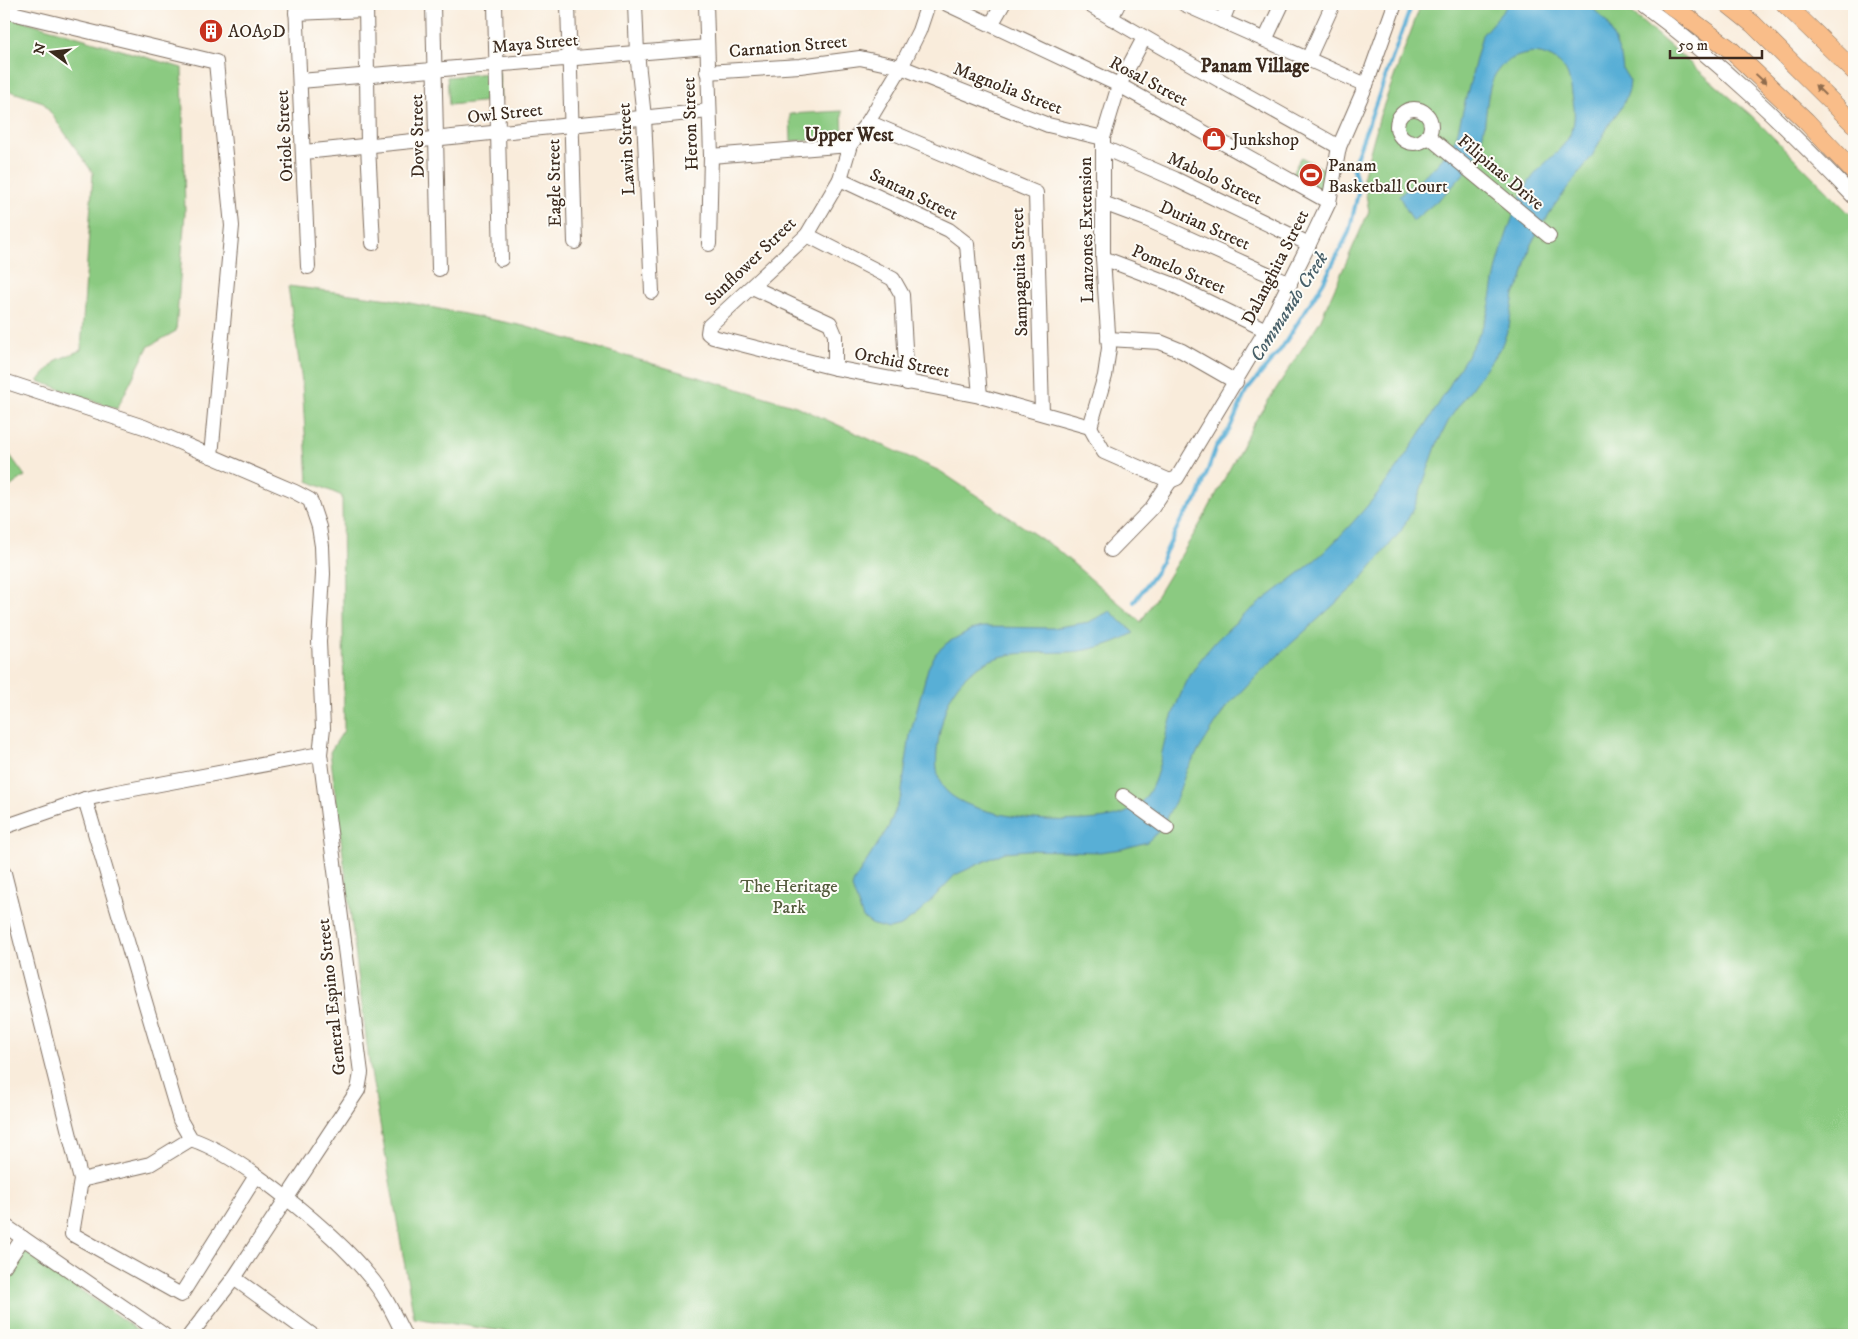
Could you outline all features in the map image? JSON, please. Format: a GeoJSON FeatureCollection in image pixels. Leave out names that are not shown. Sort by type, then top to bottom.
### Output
{"type":"FeatureCollection","features":[{"type":"Feature","properties":{"kind":"main road"},"geometry":{"type":"LineString","coordinates":[[1669,4],[1731,50],[1806,121],[1854,172]]}},
{"type":"Feature","properties":{"kind":"main road"},"geometry":{"type":"LineString","coordinates":[[1728,4],[1753,24],[1854,124]]}},
{"type":"Feature","properties":{"kind":"main road"},"geometry":{"type":"LineString","coordinates":[[1785,4],[1854,71]]}},
{"type":"Feature","properties":{"kind":"street","name":"Dove Street"},"geometry":{"type":"LineString","coordinates":[[433,4],[436,70],[435,139],[439,269]]}},
{"type":"Feature","properties":{"kind":"street"},"geometry":{"type":"LineString","coordinates":[[495,4],[501,259]]}},
{"type":"Feature","properties":{"kind":"street","name":"Eagle Street"},"geometry":{"type":"LineString","coordinates":[[568,4],[574,242]]}},
{"type":"Feature","properties":{"kind":"street","name":"Lawin Street"},"geometry":{"type":"LineString","coordinates":[[635,4],[637,53],[644,117],[652,292]]}},
{"type":"Feature","properties":{"kind":"street","name":"Heron Street"},"geometry":{"type":"LineString","coordinates":[[706,4],[707,72],[712,156],[710,244]]}},
{"type":"Feature","properties":{"kind":"street","name":"Sunflower Street"},"geometry":{"type":"LineString","coordinates":[[708,333],[709,326],[807,235],[840,179],[850,145],[868,122],[901,67],[919,32],[928,4]]}},
{"type":"Feature","properties":{"kind":"street","name":"Rosal Street"},"geometry":{"type":"LineString","coordinates":[[947,4],[992,23],[1119,85],[1329,202]]}},
{"type":"Feature","properties":{"kind":"street"},"geometry":{"type":"LineString","coordinates":[[992,23],[1003,4]]}},
{"type":"Feature","properties":{"kind":"street"},"geometry":{"type":"LineString","coordinates":[[1088,4],[1144,38],[1339,147]]}},
{"type":"Feature","properties":{"kind":"street"},"geometry":{"type":"LineString","coordinates":[[1111,18],[1118,4]]}},
{"type":"Feature","properties":{"kind":"street"},"geometry":{"type":"LineString","coordinates":[[1184,4],[1366,85]]}},
{"type":"Feature","properties":{"kind":"street"},"geometry":{"type":"LineString","coordinates":[[1222,21],[1229,4]]}},
{"type":"Feature","properties":{"kind":"street"},"geometry":{"type":"LineString","coordinates":[[1266,40],[1282,4]]}},
{"type":"Feature","properties":{"kind":"street"},"geometry":{"type":"LineString","coordinates":[[1308,59],[1333,4]]}},
{"type":"Feature","properties":{"kind":"street","name":"Dalanghita Street"},"geometry":{"type":"LineString","coordinates":[[1111,550],[1152,508],[1174,480],[1236,382],[1290,284],[1329,202],[1339,147],[1366,85],[1395,4]]}},
{"type":"Feature","properties":{"kind":"street"},"geometry":{"type":"LineString","coordinates":[[1642,4],[1720,65],[1817,158],[1854,197]]}},
{"type":"Feature","properties":{"kind":"street"},"geometry":{"type":"LineString","coordinates":[[296,8],[366,7],[368,146],[373,243]]}},
{"type":"Feature","properties":{"kind":"street","name":"Oriole Street"},"geometry":{"type":"LineString","coordinates":[[296,8],[308,267]]}},
{"type":"Feature","properties":{"kind":"street"},"geometry":{"type":"LineString","coordinates":[[4,11],[216,62],[232,226],[211,456],[144,427],[4,381]]}},
{"type":"Feature","properties":{"kind":"street","name":"Lanzones Extension"},"geometry":{"type":"LineString","coordinates":[[1090,427],[1105,376],[1108,339],[1103,258],[1103,143],[1119,85],[1144,38]]}},
{"type":"Feature","properties":{"kind":"street","name":"Maya Street"},"geometry":{"type":"LineString","coordinates":[[300,81],[707,47]]}},
{"type":"Feature","properties":{"kind":"street","name":"Carnation Street"},"geometry":{"type":"LineString","coordinates":[[707,72],[800,66],[860,58],[901,67]]}},
{"type":"Feature","properties":{"kind":"street","name":"Magnolia Street"},"geometry":{"type":"LineString","coordinates":[[901,67],[1048,126],[1103,143]]}},
{"type":"Feature","properties":{"kind":"street","name":"Owl Street"},"geometry":{"type":"LineString","coordinates":[[304,152],[709,111]]}},
{"type":"Feature","properties":{"kind":"street","name":"Sampaguita Street"},"geometry":{"type":"LineString","coordinates":[[868,122],[1036,193],[1042,413]]}},
{"type":"Feature","properties":{"kind":"street","name":"Filipinas Drive"},"geometry":{"type":"LineString","coordinates":[[1431,138],[1549,236]]}},
{"type":"Feature","properties":{"kind":"street","name":"Mabolo Street"},"geometry":{"type":"LineString","coordinates":[[1103,143],[1309,244]]}},
{"type":"Feature","properties":{"kind":"street"},"geometry":{"type":"LineString","coordinates":[[712,156],[850,145]]}},
{"type":"Feature","properties":{"kind":"street","name":"Santan Street"},"geometry":{"type":"LineString","coordinates":[[840,179],[949,230],[967,244],[980,396]]}},
{"type":"Feature","properties":{"kind":"street","name":"Durian Street"},"geometry":{"type":"LineString","coordinates":[[1103,203],[1146,219],[1290,284]]}},
{"type":"Feature","properties":{"kind":"street"},"geometry":{"type":"LineString","coordinates":[[807,235],[893,279],[902,295],[908,383]]}},
{"type":"Feature","properties":{"kind":"street","name":"Pomelo Street"},"geometry":{"type":"LineString","coordinates":[[1103,258],[1168,283],[1266,330]]}},
{"type":"Feature","properties":{"kind":"street"},"geometry":{"type":"LineString","coordinates":[[752,287],[830,324],[835,335],[834,368]]}},
{"type":"Feature","properties":{"kind":"street","name":"Orchid Street"},"geometry":{"type":"LineString","coordinates":[[708,333],[714,337],[760,350],[834,368],[980,396],[1090,427]]}},
{"type":"Feature","properties":{"kind":"street"},"geometry":{"type":"LineString","coordinates":[[1108,339],[1160,342],[1182,351],[1236,382]]}},
{"type":"Feature","properties":{"kind":"street"},"geometry":{"type":"LineString","coordinates":[[1090,427],[1104,452],[1174,480]]}},
{"type":"Feature","properties":{"kind":"street","name":"General Espino Street"},"geometry":{"type":"LineString","coordinates":[[198,1333],[358,1090],[361,1073],[320,754],[323,728],[319,642],[323,574],[319,527],[310,500],[211,456]]}},
{"type":"Feature","properties":{"kind":"street"},"geometry":{"type":"LineString","coordinates":[[4,827],[85,799],[320,754]]}},
{"type":"Feature","properties":{"kind":"street"},"geometry":{"type":"LineString","coordinates":[[1123,796],[1167,828]]}},
{"type":"Feature","properties":{"kind":"street"},"geometry":{"type":"LineString","coordinates":[[85,799],[180,1120],[191,1139],[203,1143],[256,1176],[341,1246],[370,1276],[393,1312],[404,1335]]}},
{"type":"Feature","properties":{"kind":"street"},"geometry":{"type":"LineString","coordinates":[[4,873],[81,1180],[72,1234],[181,1294],[256,1176]]}},
{"type":"Feature","properties":{"kind":"street"},"geometry":{"type":"LineString","coordinates":[[81,1180],[150,1164],[191,1139]]}},
{"type":"Feature","properties":{"kind":"street"},"geometry":{"type":"LineString","coordinates":[[4,1225],[164,1335]]}},
{"type":"Feature","properties":{"kind":"street"},"geometry":{"type":"LineString","coordinates":[[4,1266],[23,1238]]}},
{"type":"Feature","properties":{"kind":"street"},"geometry":{"type":"LineString","coordinates":[[234,1278],[312,1335]]}},
{"type":"Feature","properties":{"kind":"green space","name":"The Heritage Park"},"geometry":{"type":"Polygon","coordinates":[[[1421,4],[1621,4],[1752,116],[1854,218],[1854,1335],[529,1335],[414,1318],[369,1061],[330,752],[344,730],[342,496],[308,481],[302,382],[288,286],[390,299],[524,326],[796,406],[940,471],[1055,548],[1141,622],[1203,519],[1255,421],[1320,321],[1369,211],[1363,178],[1380,115],[1421,4]]]}},
{"type":"Feature","properties":{"kind":"green space"},"geometry":{"type":"Polygon","coordinates":[[[4,15],[182,68],[185,213],[176,331],[148,347],[117,409],[38,381],[57,360],[81,350],[93,173],[43,102],[4,89],[4,15]]]}},
{"type":"Feature","properties":{"kind":"green space"},"geometry":{"type":"Polygon","coordinates":[[[499,72],[501,100],[449,105],[447,77],[499,72]]]}},
{"type":"Feature","properties":{"kind":"green space"},"geometry":{"type":"Polygon","coordinates":[[[842,111],[843,138],[791,141],[790,114],[842,111]]]}},
{"type":"Feature","properties":{"kind":"green space","name":"Panam Basketball Court"},"geometry":{"type":"Polygon","coordinates":[[[1301,157],[1333,174],[1322,193],[1290,177],[1301,157]]]}},
{"type":"Feature","properties":{"kind":"green space"},"geometry":{"type":"Polygon","coordinates":[[[7,451],[25,476],[4,491],[4,453],[7,451]]]}},
{"type":"Feature","properties":{"kind":"green space"},"geometry":{"type":"Polygon","coordinates":[[[20,1248],[145,1335],[4,1335],[4,1273],[20,1248]]]}},
{"type":"Feature","properties":{"kind":"water"},"geometry":{"type":"Polygon","coordinates":[[[1509,4],[1589,4],[1608,24],[1621,56],[1623,70],[1630,81],[1629,90],[1623,105],[1610,123],[1592,156],[1554,206],[1531,244],[1522,279],[1514,295],[1509,327],[1501,347],[1450,418],[1437,444],[1415,506],[1401,531],[1359,582],[1259,673],[1226,707],[1187,769],[1176,800],[1159,831],[1147,842],[1122,849],[1100,852],[1028,850],[1005,852],[955,875],[919,913],[901,926],[889,929],[873,925],[863,918],[852,888],[854,881],[888,828],[901,797],[910,735],[928,668],[936,653],[947,643],[970,630],[983,627],[1053,628],[1089,622],[1110,611],[1134,633],[1094,648],[1080,651],[1004,656],[976,668],[958,685],[945,710],[937,756],[937,769],[940,781],[951,795],[970,805],[996,813],[1025,818],[1084,820],[1108,818],[1125,813],[1145,798],[1151,788],[1156,777],[1168,729],[1178,700],[1192,672],[1204,655],[1217,640],[1246,614],[1330,547],[1374,498],[1407,453],[1481,330],[1489,309],[1502,248],[1525,189],[1533,177],[1560,149],[1572,130],[1574,117],[1573,100],[1569,79],[1561,64],[1542,54],[1532,53],[1511,59],[1500,68],[1493,79],[1489,91],[1483,134],[1479,148],[1467,170],[1441,197],[1413,221],[1399,196],[1438,164],[1456,138],[1482,35],[1509,4]]]}},
{"type":"Feature","properties":{"kind":"waterway","name":"Commando Creek"},"geometry":{"type":"LineString","coordinates":[[1134,602],[1156,572],[1181,520],[1198,498],[1216,447],[1230,428],[1246,392],[1281,349],[1323,283],[1349,232],[1359,189],[1353,166],[1412,4]]}},
{"type":"Feature","properties":{"kind":"place","name":"AOA9D"},"geometry":{"type":"Point","coordinates":[211,31]}},
{"type":"Feature","properties":{"kind":"place","name":"Junkshop"},"geometry":{"type":"Point","coordinates":[1214,139]}},
{"type":"Feature","properties":{"kind":"place","name":"Panam Basketball Court"},"geometry":{"type":"Point","coordinates":[1311,175]}},
{"type":"Feature","properties":{"kind":"district","name":"Panam Village"},"geometry":{"type":"Point","coordinates":[1255,65]}},
{"type":"Feature","properties":{"kind":"district","name":"Upper West"},"geometry":{"type":"Point","coordinates":[849,134]}}]}
